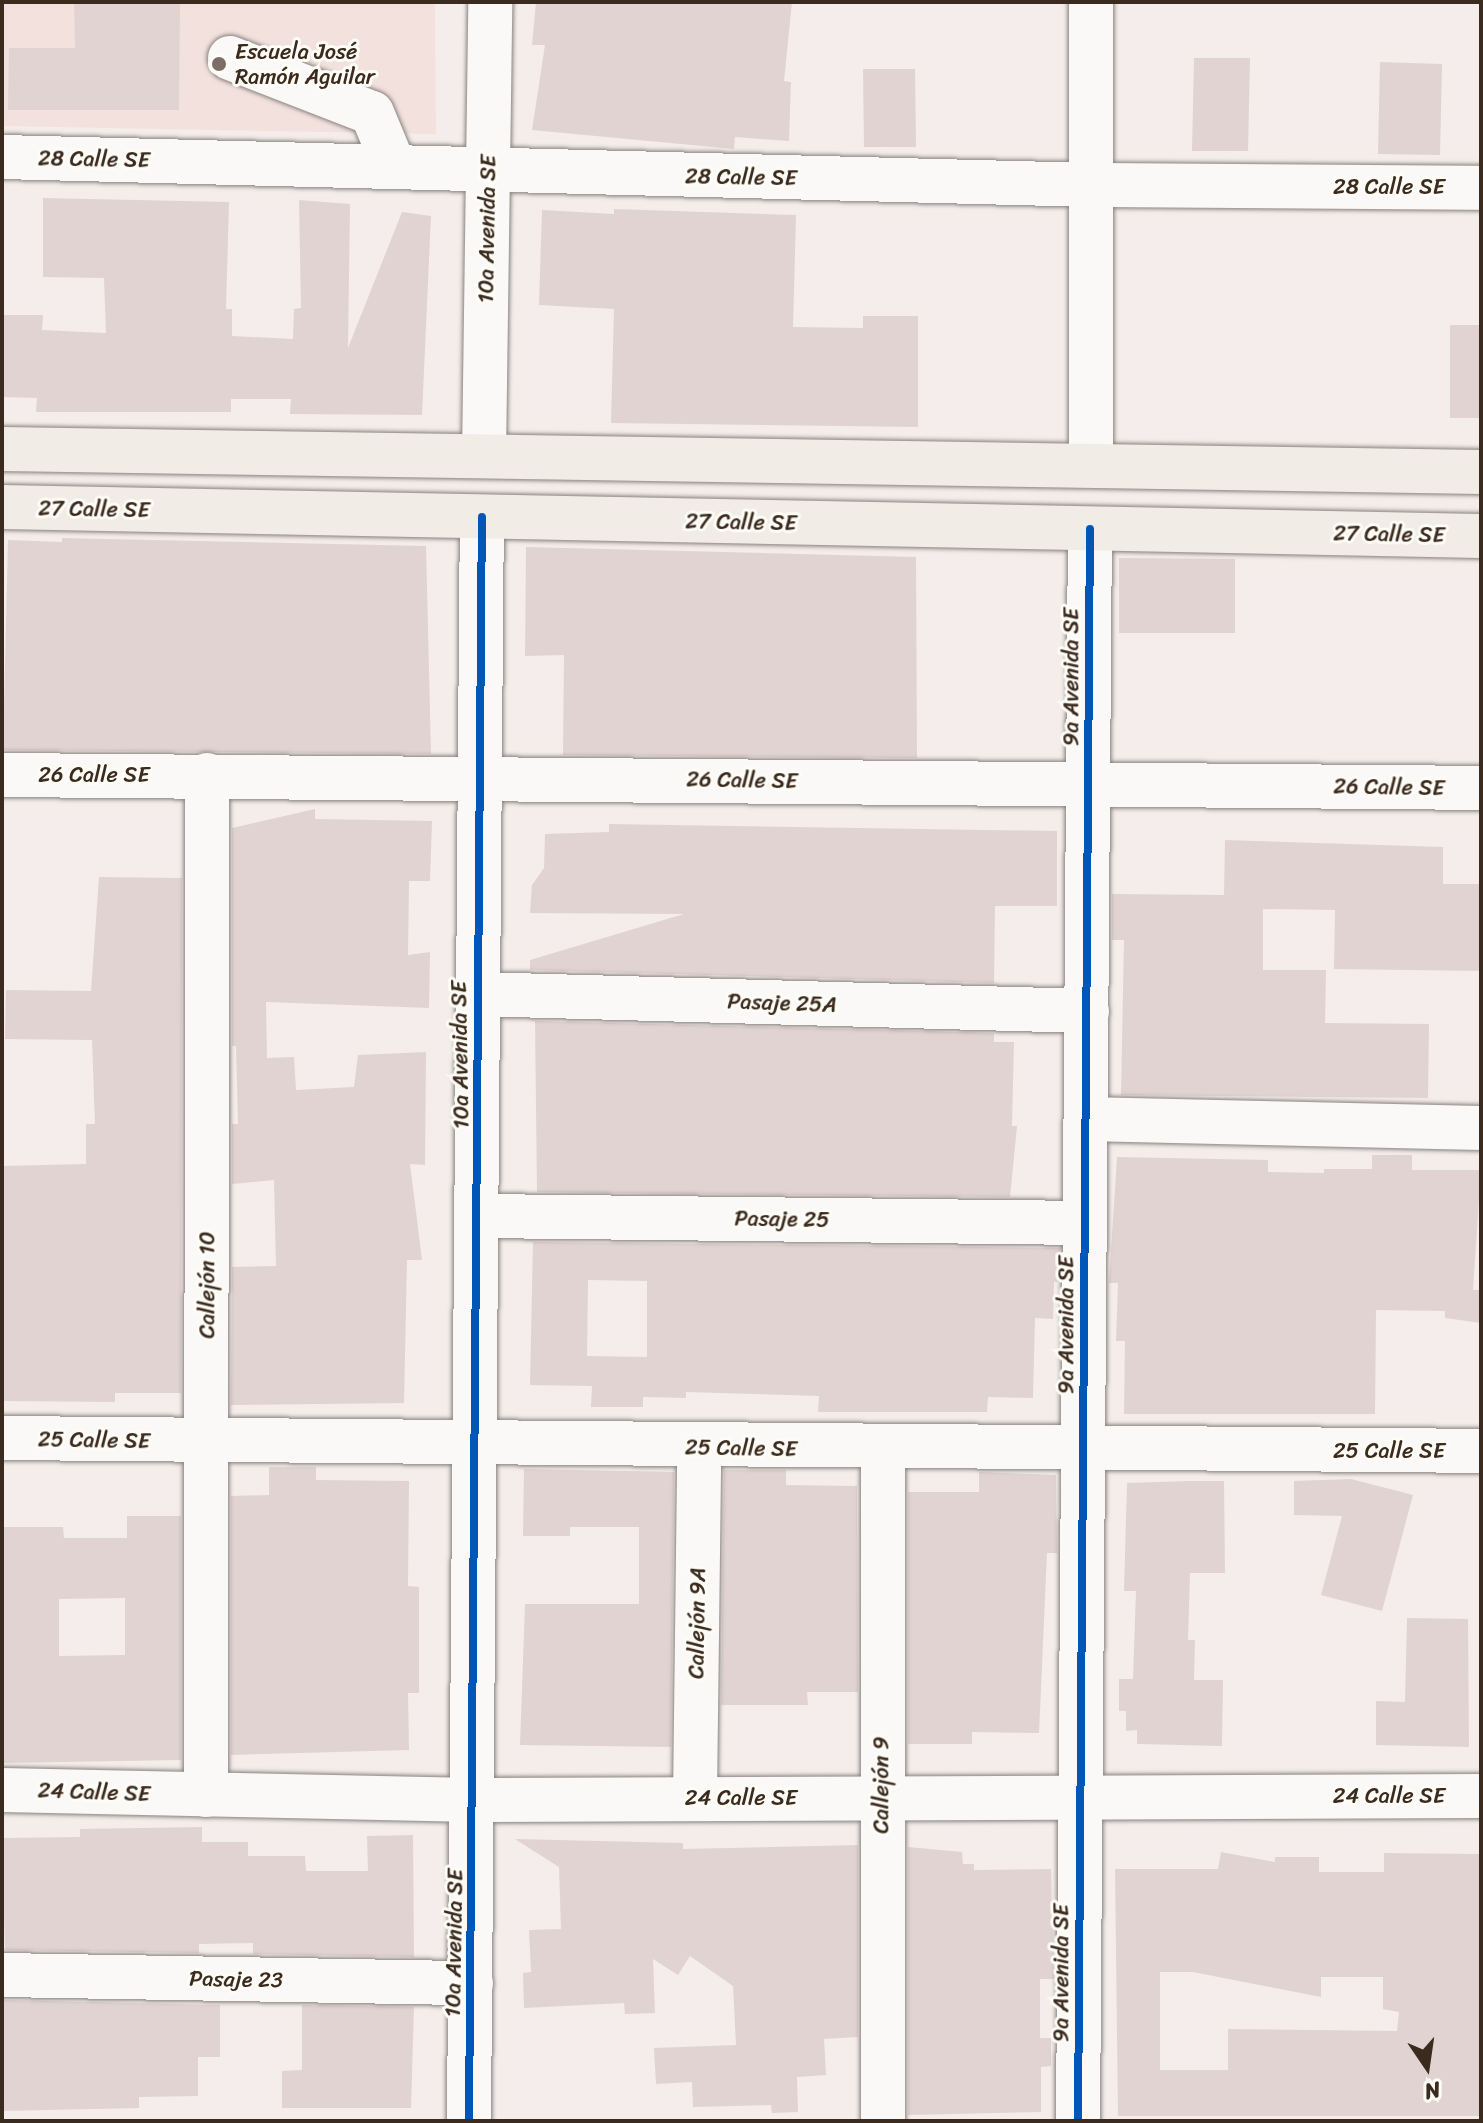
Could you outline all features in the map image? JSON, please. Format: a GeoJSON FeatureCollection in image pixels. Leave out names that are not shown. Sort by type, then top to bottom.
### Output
{"type":"FeatureCollection","features":[{"type":"Feature","properties":{"kind":"main road"},"geometry":{"type":"LineString","coordinates":[[2,449],[1481,472]]}},
{"type":"Feature","properties":{"kind":"main road","name":"27 Calle SE"},"geometry":{"type":"LineString","coordinates":[[2,507],[1481,536]]}},
{"type":"Feature","properties":{"kind":"street","name":"10a Avenida SE"},"geometry":{"type":"LineString","coordinates":[[484,456],[490,2]]}},
{"type":"Feature","properties":{"kind":"street"},"geometry":{"type":"LineString","coordinates":[[1091,2],[1091,465]]}},
{"type":"Feature","properties":{"kind":"street"},"geometry":{"type":"LineString","coordinates":[[230,58],[372,113],[394,166]]}},
{"type":"Feature","properties":{"kind":"street","name":"28 Calle SE"},"geometry":{"type":"LineString","coordinates":[[2,157],[1091,185],[1481,188]]}},
{"type":"Feature","properties":{"kind":"street","name":"10a Avenida SE"},"geometry":{"type":"LineString","coordinates":[[469,2121],[480,1216],[477,994],[482,517]]}},
{"type":"Feature","properties":{"kind":"street","name":"9a Avenida SE"},"geometry":{"type":"LineString","coordinates":[[1078,2121],[1090,529]]}},
{"type":"Feature","properties":{"kind":"street","name":"26 Calle SE"},"geometry":{"type":"LineString","coordinates":[[2,775],[479,776],[1481,788]]}},
{"type":"Feature","properties":{"kind":"street","name":"Callejón 10"},"geometry":{"type":"LineString","coordinates":[[206,1795],[207,775]]}},
{"type":"Feature","properties":{"kind":"street","name":"Pasaje 25A"},"geometry":{"type":"LineString","coordinates":[[477,994],[1087,1011]]}},
{"type":"Feature","properties":{"kind":"street"},"geometry":{"type":"LineString","coordinates":[[1086,1119],[1481,1128]]}},
{"type":"Feature","properties":{"kind":"street","name":"Pasaje 25"},"geometry":{"type":"LineString","coordinates":[[480,1216],[1085,1223]]}},
{"type":"Feature","properties":{"kind":"street","name":"25 Calle SE"},"geometry":{"type":"LineString","coordinates":[[2,1438],[883,1450],[1481,1451]]}},
{"type":"Feature","properties":{"kind":"street","name":"Callejón 9A"},"geometry":{"type":"LineString","coordinates":[[695,1798],[699,1448]]}},
{"type":"Feature","properties":{"kind":"street","name":"Callejón 9"},"geometry":{"type":"LineString","coordinates":[[883,1450],[883,2121]]}},
{"type":"Feature","properties":{"kind":"street","name":"24 Calle SE"},"geometry":{"type":"LineString","coordinates":[[2,1790],[474,1800],[1481,1796]]}},
{"type":"Feature","properties":{"kind":"street","name":"Pasaje 23"},"geometry":{"type":"LineString","coordinates":[[2,1975],[471,1983]]}},
{"type":"Feature","properties":{"kind":"shaded area","name":"Escuela José Ramón Aguilar"},"geometry":{"type":"Polygon","coordinates":[[[2,2],[435,2],[436,134],[2,126],[2,2]]]}},
{"type":"Feature","properties":{"kind":"building"},"geometry":{"type":"Polygon","coordinates":[[[74,2],[180,2],[179,110],[8,110],[9,48],[75,48],[74,2]]]}},
{"type":"Feature","properties":{"kind":"building"},"geometry":{"type":"Polygon","coordinates":[[[536,2],[792,2],[784,81],[791,82],[789,141],[735,137],[734,149],[532,130],[545,45],[532,45],[536,2]]]}},
{"type":"Feature","properties":{"kind":"building"},"geometry":{"type":"Polygon","coordinates":[[[1194,58],[1250,58],[1248,151],[1192,151],[1194,58]]]}},
{"type":"Feature","properties":{"kind":"building"},"geometry":{"type":"Polygon","coordinates":[[[1380,62],[1442,64],[1440,155],[1378,154],[1380,62]]]}},
{"type":"Feature","properties":{"kind":"building"},"geometry":{"type":"Polygon","coordinates":[[[863,69],[915,69],[916,147],[864,147],[863,69]]]}},
{"type":"Feature","properties":{"kind":"building"},"geometry":{"type":"Polygon","coordinates":[[[43,198],[229,202],[226,309],[232,309],[232,336],[293,339],[294,309],[301,308],[299,200],[350,204],[348,348],[402,212],[431,216],[422,415],[290,414],[291,399],[231,399],[231,412],[36,412],[37,398],[2,397],[2,315],[43,315],[42,330],[106,333],[104,278],[43,277],[43,198]]]}},
{"type":"Feature","properties":{"kind":"building"},"geometry":{"type":"Polygon","coordinates":[[[614,209],[796,215],[793,327],[863,328],[863,316],[918,316],[918,427],[611,423],[614,309],[539,305],[542,210],[614,214],[614,209]]]}},
{"type":"Feature","properties":{"kind":"building"},"geometry":{"type":"Polygon","coordinates":[[[1450,325],[1481,325],[1481,418],[1450,418],[1450,325]]]}},
{"type":"Feature","properties":{"kind":"building"},"geometry":{"type":"Polygon","coordinates":[[[62,538],[426,546],[431,754],[3,750],[8,540],[62,542],[62,538]]]}},
{"type":"Feature","properties":{"kind":"building"},"geometry":{"type":"Polygon","coordinates":[[[526,547],[916,557],[917,758],[563,755],[564,655],[525,656],[526,547]]]}},
{"type":"Feature","properties":{"kind":"building"},"geometry":{"type":"Polygon","coordinates":[[[1119,558],[1235,559],[1235,633],[1119,633],[1119,558]]]}},
{"type":"Feature","properties":{"kind":"building"},"geometry":{"type":"Polygon","coordinates":[[[315,809],[315,819],[432,821],[430,881],[409,881],[408,955],[430,952],[429,1008],[266,1002],[267,1058],[294,1057],[296,1090],[354,1087],[358,1055],[426,1052],[425,1165],[410,1164],[422,1260],[407,1260],[404,1403],[231,1405],[232,1267],[276,1266],[274,1180],[232,1184],[232,1124],[238,1124],[236,1046],[232,1046],[232,828],[315,809]]]}},
{"type":"Feature","properties":{"kind":"building"},"geometry":{"type":"Polygon","coordinates":[[[609,824],[1057,831],[1057,906],[995,906],[994,983],[530,970],[530,960],[684,914],[530,913],[532,885],[544,868],[545,834],[609,832],[609,824]]]}},
{"type":"Feature","properties":{"kind":"building"},"geometry":{"type":"Polygon","coordinates":[[[1225,840],[1443,847],[1443,884],[1481,884],[1481,971],[1334,969],[1335,910],[1263,909],[1263,970],[1326,970],[1325,1023],[1429,1024],[1428,1098],[1121,1095],[1124,940],[1112,940],[1112,894],[1224,895],[1225,840]]]}},
{"type":"Feature","properties":{"kind":"building"},"geometry":{"type":"Polygon","coordinates":[[[99,877],[182,878],[181,1393],[115,1393],[115,1402],[2,1401],[2,1166],[86,1164],[86,1124],[95,1124],[92,1040],[5,1039],[6,990],[91,991],[99,877]]]}},
{"type":"Feature","properties":{"kind":"building"},"geometry":{"type":"Polygon","coordinates":[[[535,1021],[994,1033],[994,1042],[1014,1042],[1012,1126],[1017,1126],[1010,1197],[537,1192],[535,1021]]]}},
{"type":"Feature","properties":{"kind":"building"},"geometry":{"type":"Polygon","coordinates":[[[1372,1155],[1412,1155],[1412,1170],[1481,1170],[1473,1290],[1481,1290],[1481,1323],[1445,1318],[1445,1311],[1376,1310],[1375,1414],[1124,1414],[1125,1341],[1116,1341],[1118,1283],[1109,1283],[1117,1157],[1268,1160],[1268,1172],[1324,1173],[1324,1169],[1372,1169],[1372,1155]]]}},
{"type":"Feature","properties":{"kind":"building"},"geometry":{"type":"Polygon","coordinates":[[[533,1242],[1060,1248],[1059,1282],[1054,1282],[1053,1319],[1035,1318],[1033,1398],[988,1397],[987,1412],[818,1412],[819,1396],[686,1392],[686,1398],[643,1397],[643,1407],[591,1407],[592,1386],[530,1385],[533,1242]],[[588,1280],[587,1356],[647,1357],[647,1281],[588,1280]]]}},
{"type":"Feature","properties":{"kind":"building"},"geometry":{"type":"Polygon","coordinates":[[[269,1467],[316,1467],[316,1480],[409,1481],[408,1586],[419,1587],[419,1693],[408,1693],[409,1750],[231,1755],[231,1496],[269,1495],[269,1467]]]}},
{"type":"Feature","properties":{"kind":"building"},"geometry":{"type":"Polygon","coordinates":[[[524,1469],[674,1472],[671,1747],[520,1745],[525,1604],[639,1604],[639,1527],[570,1527],[570,1536],[523,1536],[524,1469]]]}},
{"type":"Feature","properties":{"kind":"building"},"geometry":{"type":"Polygon","coordinates":[[[724,1470],[786,1470],[786,1485],[857,1486],[858,1692],[807,1692],[808,1705],[721,1705],[724,1470]]]}},
{"type":"Feature","properties":{"kind":"building"},"geometry":{"type":"Polygon","coordinates":[[[979,1472],[1056,1475],[1057,1553],[1047,1553],[1039,1733],[972,1732],[972,1744],[908,1744],[908,1492],[979,1492],[979,1472]]]}},
{"type":"Feature","properties":{"kind":"building"},"geometry":{"type":"Polygon","coordinates":[[[1351,1479],[1413,1495],[1382,1611],[1321,1595],[1342,1516],[1294,1515],[1294,1481],[1351,1479]]]}},
{"type":"Feature","properties":{"kind":"building"},"geometry":{"type":"Polygon","coordinates":[[[1224,1481],[1225,1573],[1190,1573],[1188,1640],[1195,1640],[1194,1680],[1223,1680],[1222,1746],[1137,1744],[1137,1730],[1126,1731],[1126,1711],[1119,1711],[1119,1679],[1133,1679],[1136,1591],[1124,1591],[1127,1483],[1224,1481]]]}},
{"type":"Feature","properties":{"kind":"building"},"geometry":{"type":"Polygon","coordinates":[[[127,1516],[181,1516],[181,1760],[2,1763],[2,1527],[63,1527],[64,1538],[127,1538],[127,1516]],[[125,1598],[59,1599],[59,1656],[125,1655],[125,1598]]]}},
{"type":"Feature","properties":{"kind":"building"},"geometry":{"type":"Polygon","coordinates":[[[1407,1618],[1468,1619],[1469,1747],[1376,1745],[1376,1701],[1405,1702],[1407,1618]]]}},
{"type":"Feature","properties":{"kind":"building"},"geometry":{"type":"Polygon","coordinates":[[[202,1827],[202,1842],[248,1842],[248,1856],[305,1856],[306,1871],[368,1871],[367,1836],[413,1835],[414,1957],[253,1954],[253,1943],[199,1944],[199,1953],[5,1950],[2,1838],[80,1837],[80,1829],[202,1827]]]}},
{"type":"Feature","properties":{"kind":"building"},"geometry":{"type":"Polygon","coordinates":[[[515,1839],[683,1843],[683,1849],[858,1845],[858,2037],[824,2039],[826,2075],[797,2077],[798,2112],[772,2113],[771,2105],[693,2107],[692,2082],[656,2084],[654,2048],[736,2045],[733,1986],[690,1956],[678,1975],[653,1959],[655,2013],[625,2014],[624,2003],[524,2008],[523,1973],[531,1972],[529,1930],[561,1929],[559,1867],[515,1839]]]}},
{"type":"Feature","properties":{"kind":"building"},"geometry":{"type":"Polygon","coordinates":[[[908,1847],[962,1852],[963,1864],[974,1864],[974,1870],[1051,1869],[1054,1979],[1040,1979],[1040,2038],[1051,2038],[1051,2066],[1041,2067],[1041,2112],[908,2115],[908,1847]]]}},
{"type":"Feature","properties":{"kind":"building"},"geometry":{"type":"Polygon","coordinates":[[[1221,1852],[1275,1862],[1275,1857],[1319,1857],[1319,1872],[1384,1872],[1384,1853],[1481,1854],[1481,2116],[1118,2116],[1115,1869],[1218,1869],[1221,1852]],[[1160,1972],[1160,2070],[1228,2070],[1228,2029],[1397,2031],[1399,2012],[1383,2009],[1383,1977],[1321,1977],[1321,1997],[1193,1972],[1160,1972]]]}},
{"type":"Feature","properties":{"kind":"building"},"geometry":{"type":"Polygon","coordinates":[[[2,2000],[220,2005],[220,2057],[198,2057],[198,2096],[139,2097],[139,2108],[2,2111],[2,2000]]]}},
{"type":"Feature","properties":{"kind":"building"},"geometry":{"type":"Polygon","coordinates":[[[302,2005],[414,2007],[411,2108],[282,2108],[282,2071],[302,2070],[302,2005]]]}},
{"type":"Feature","properties":{"kind":"cycle path"},"geometry":{"type":"LineString","coordinates":[[469,2121],[482,517]]}},
{"type":"Feature","properties":{"kind":"cycle path"},"geometry":{"type":"LineString","coordinates":[[1078,2121],[1090,529]]}},
{"type":"Feature","properties":{"kind":"place","name":"Escuela José Ramón Aguilar"},"geometry":{"type":"Point","coordinates":[219,64]}}]}
